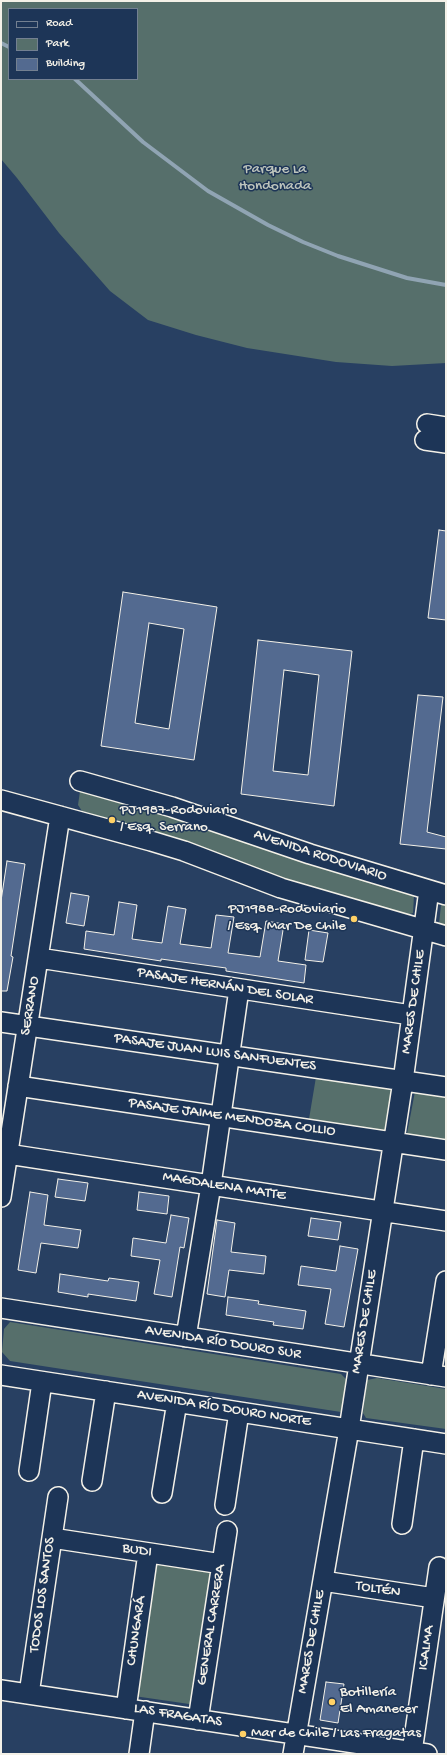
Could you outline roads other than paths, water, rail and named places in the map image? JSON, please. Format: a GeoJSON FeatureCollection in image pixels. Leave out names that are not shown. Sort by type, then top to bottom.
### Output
{"type":"FeatureCollection","features":[{"type":"Feature","properties":{"kind":"street","name":"AVENIDA RODOVIARIO"},"geometry":{"type":"LineString","coordinates":[[80,781],[172,807],[303,852],[438,892]]}},
{"type":"Feature","properties":{"kind":"street"},"geometry":{"type":"LineString","coordinates":[[1,800],[178,849],[281,888],[446,936]]}},
{"type":"Feature","properties":{"kind":"street","name":"SERRANO"},"geometry":{"type":"LineString","coordinates":[[1,1197],[4,1153],[18,1086],[28,1026],[60,816]]}},
{"type":"Feature","properties":{"kind":"street","name":"MARES DE CHILE"},"geometry":{"type":"LineString","coordinates":[[294,1754],[296,1734],[349,1429],[403,1081],[424,930],[438,892]]}},
{"type":"Feature","properties":{"kind":"street","name":"PASAJE HERNÁN DEL SOLAR"},"geometry":{"type":"LineString","coordinates":[[39,958],[411,1015]]}},
{"type":"Feature","properties":{"kind":"street"},"geometry":{"type":"LineString","coordinates":[[186,1337],[211,1185],[239,989]]}},
{"type":"Feature","properties":{"kind":"street","name":"PASAJE JUAN LUIS SANFUENTES"},"geometry":{"type":"LineString","coordinates":[[1,1022],[446,1087]]}},
{"type":"Feature","properties":{"kind":"street","name":"PASAJE JAIME MENDOZA COLLIO"},"geometry":{"type":"LineString","coordinates":[[18,1086],[446,1150]]}},
{"type":"Feature","properties":{"kind":"street","name":"MAGDALENA MATTE"},"geometry":{"type":"LineString","coordinates":[[4,1153],[446,1221]]}},
{"type":"Feature","properties":{"kind":"street"},"geometry":{"type":"LineString","coordinates":[[439,1376],[446,1281]]}},
{"type":"Feature","properties":{"kind":"street","name":"AVENIDA RÍO DOURO SUR"},"geometry":{"type":"LineString","coordinates":[[1,1308],[439,1376]]}},
{"type":"Feature","properties":{"kind":"street","name":"AVENIDA RÍO DOURO NORTE"},"geometry":{"type":"LineString","coordinates":[[1,1375],[446,1444]]}},
{"type":"Feature","properties":{"kind":"street"},"geometry":{"type":"LineString","coordinates":[[30,1471],[42,1382]]}},
{"type":"Feature","properties":{"kind":"street"},"geometry":{"type":"LineString","coordinates":[[92,1481],[106,1391]]}},
{"type":"Feature","properties":{"kind":"street"},"geometry":{"type":"LineString","coordinates":[[162,1493],[177,1402]]}},
{"type":"Feature","properties":{"kind":"street"},"geometry":{"type":"LineString","coordinates":[[225,1505],[239,1412]]}},
{"type":"Feature","properties":{"kind":"street"},"geometry":{"type":"LineString","coordinates":[[402,1524],[414,1439]]}},
{"type":"Feature","properties":{"kind":"street","name":"TODOS LOS SANTOS"},"geometry":{"type":"LineString","coordinates":[[29,1694],[58,1497]]}},
{"type":"Feature","properties":{"kind":"street","name":"GENERAL CARRERA"},"geometry":{"type":"LineString","coordinates":[[198,1720],[227,1531]]}},
{"type":"Feature","properties":{"kind":"street","name":"BUDI"},"geometry":{"type":"LineString","coordinates":[[52,1538],[222,1564]]}},
{"type":"Feature","properties":{"kind":"street","name":"CHUNGARÁ"},"geometry":{"type":"LineString","coordinates":[[126,1708],[148,1553]]}},
{"type":"Feature","properties":{"kind":"street","name":"ICALMA"},"geometry":{"type":"LineString","coordinates":[[419,1753],[434,1598],[439,1567]]}},
{"type":"Feature","properties":{"kind":"street","name":"TOLTÉN"},"geometry":{"type":"LineString","coordinates":[[323,1581],[434,1598]]}},
{"type":"Feature","properties":{"kind":"street","name":"LAS FRAGATAS"},"geometry":{"type":"LineString","coordinates":[[1,1690],[419,1753]]}},
{"type":"Feature","properties":{"kind":"street"},"geometry":{"type":"LineString","coordinates":[[139,1754],[145,1711]]}},
{"type":"Feature","properties":{"kind":"waterway"},"geometry":{"type":"LineString","coordinates":[[1,43],[8,46]]}},
{"type":"Feature","properties":{"kind":"waterway"},"geometry":{"type":"LineString","coordinates":[[76,80],[143,142],[208,191],[268,225],[303,242],[338,256],[407,278],[446,285]]}},
{"type":"Feature","properties":{"kind":"place","name":"PJ1987-Rodoviario / Esq. Serrano"},"geometry":{"type":"Point","coordinates":[112,820]}},
{"type":"Feature","properties":{"kind":"place","name":"PJ1988-Rodoviario / Esq. Mar De Chile"},"geometry":{"type":"Point","coordinates":[354,919]}},
{"type":"Feature","properties":{"kind":"place","name":"Botillería El Amanecer"},"geometry":{"type":"Point","coordinates":[332,1702]}},
{"type":"Feature","properties":{"kind":"place","name":"Mar de Chile / Las Fragatas"},"geometry":{"type":"Point","coordinates":[243,1734]}},
{"type":"Feature","properties":{"kind":"park label","name":"Parque La Hondonada"},"geometry":{"type":"Point","coordinates":[275,178]}}]}
